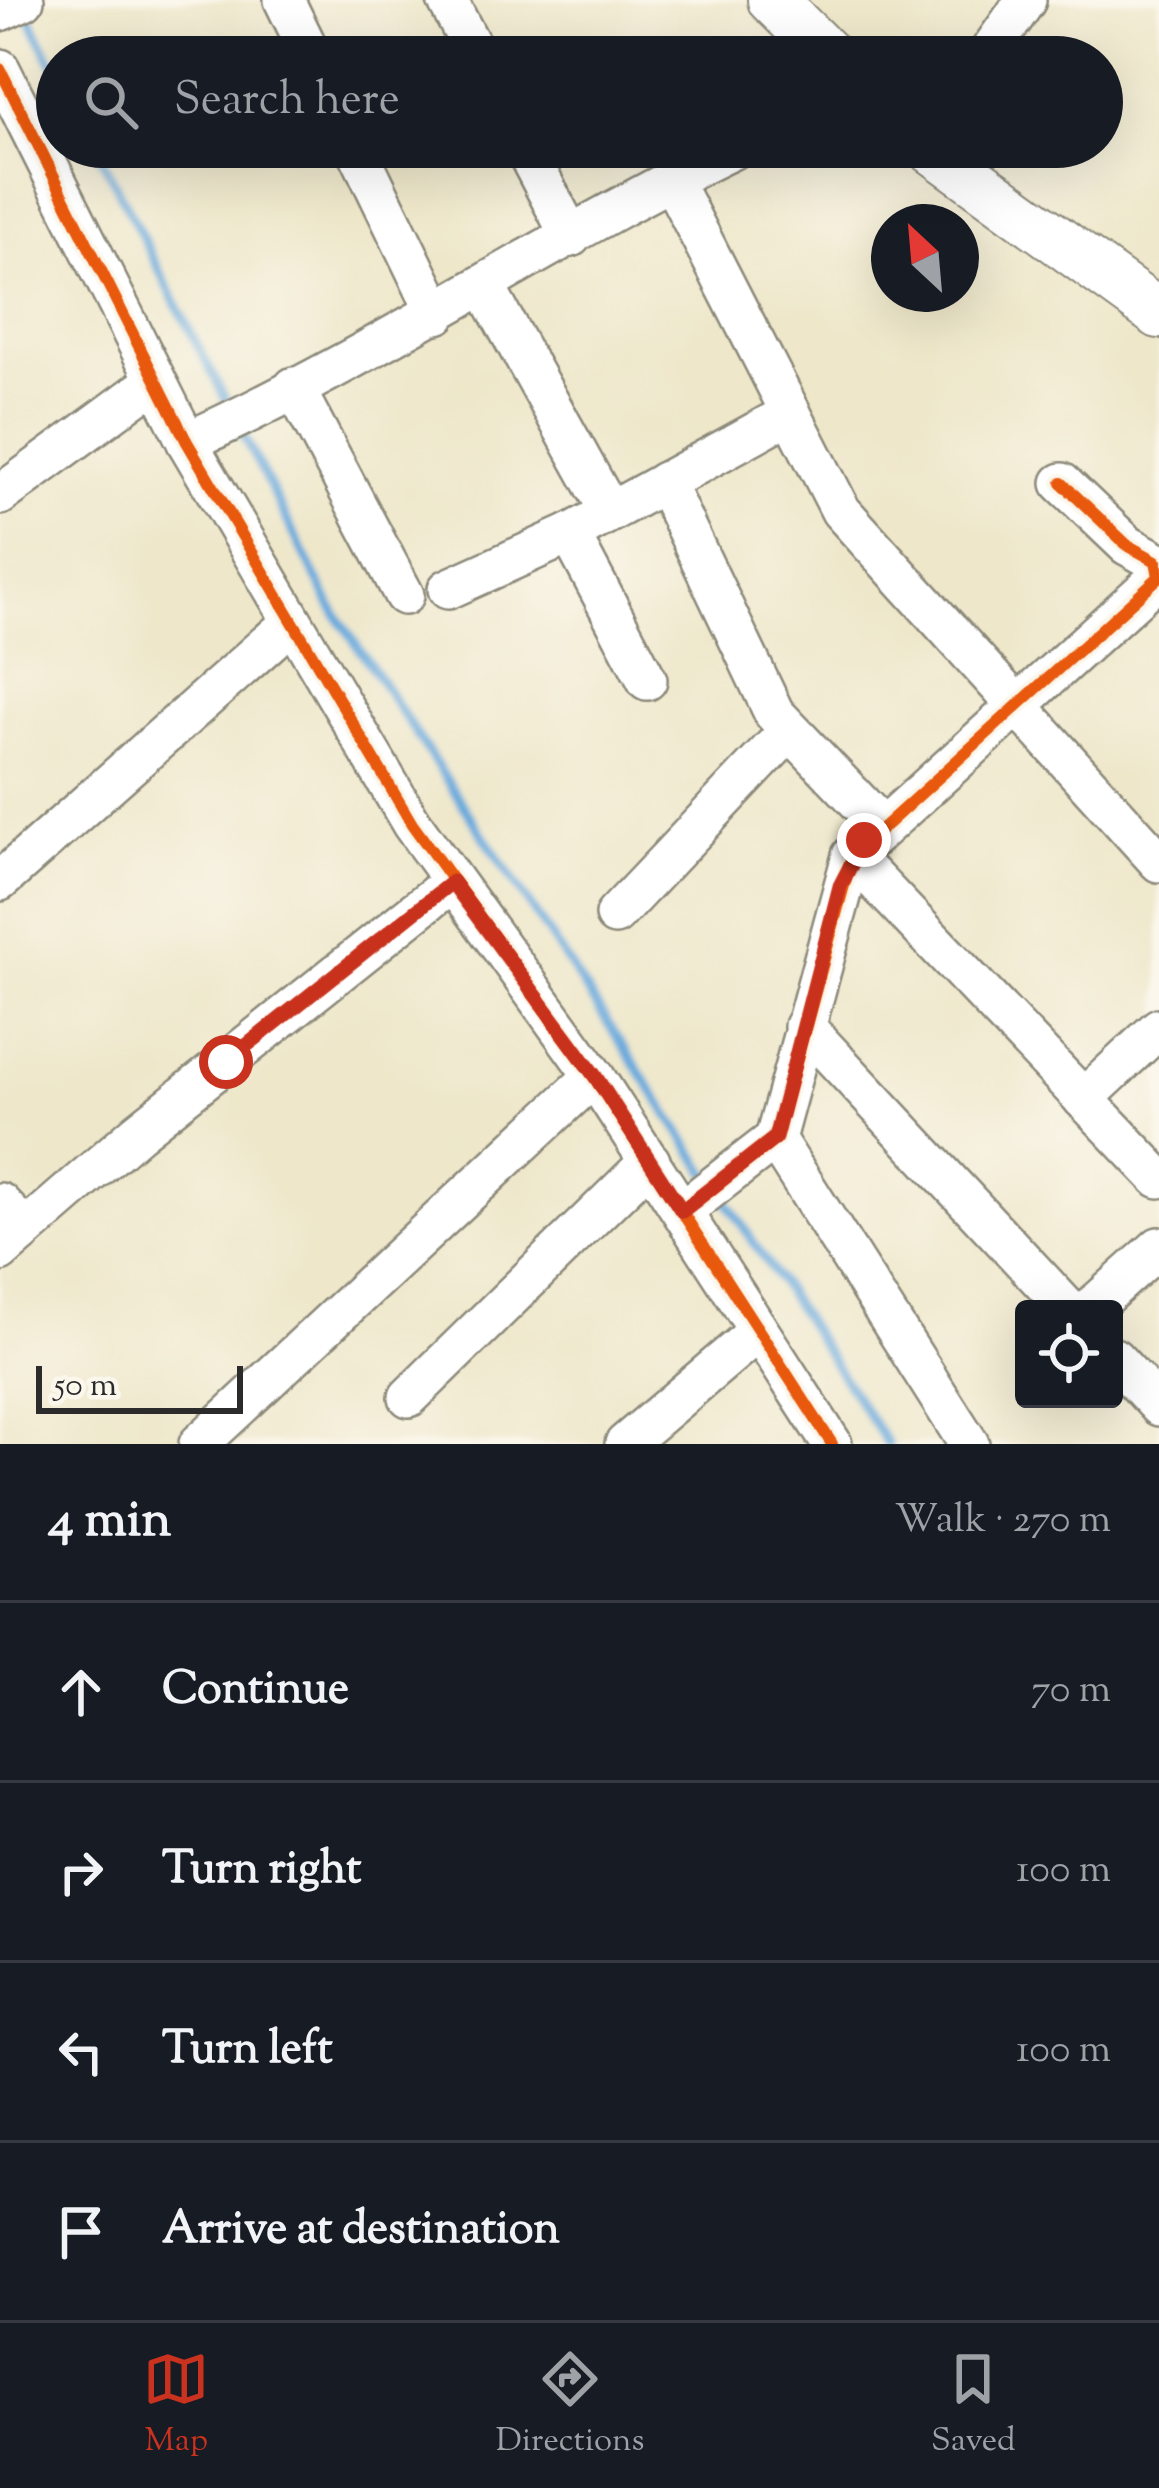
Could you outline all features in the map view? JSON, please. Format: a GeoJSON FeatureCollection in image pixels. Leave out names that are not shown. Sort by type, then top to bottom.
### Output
{"type":"FeatureCollection","features":[{"type":"Feature","properties":{"kind":"main road"},"geometry":{"type":"LineString","coordinates":[[775,1],[809,36]]}},
{"type":"Feature","properties":{"kind":"main road"},"geometry":{"type":"LineString","coordinates":[[958,168],[1159,314]]}},
{"type":"Feature","properties":{"kind":"street"},"geometry":{"type":"LineString","coordinates":[[284,0],[302,36]]}},
{"type":"Feature","properties":{"kind":"street"},"geometry":{"type":"LineString","coordinates":[[447,0],[466,36]]}},
{"type":"Feature","properties":{"kind":"street"},"geometry":{"type":"LineString","coordinates":[[1001,36],[1026,0]]}},
{"type":"Feature","properties":{"kind":"street"},"geometry":{"type":"LineString","coordinates":[[0,69],[36,141]]}},
{"type":"Feature","properties":{"kind":"street"},"geometry":{"type":"LineString","coordinates":[[49,168],[155,381],[202,435],[292,622],[452,882],[595,1076],[832,1444]]}},
{"type":"Feature","properties":{"kind":"street"},"geometry":{"type":"LineString","coordinates":[[366,168],[437,314]]}},
{"type":"Feature","properties":{"kind":"street"},"geometry":{"type":"LineString","coordinates":[[535,168],[571,236]]}},
{"type":"Feature","properties":{"kind":"street"},"geometry":{"type":"LineString","coordinates":[[202,435],[437,314],[694,168]]}},
{"type":"Feature","properties":{"kind":"street"},"geometry":{"type":"LineString","coordinates":[[671,179],[841,511],[1159,862]]}},
{"type":"Feature","properties":{"kind":"street"},"geometry":{"type":"LineString","coordinates":[[485,287],[610,512]]}},
{"type":"Feature","properties":{"kind":"street"},"geometry":{"type":"LineString","coordinates":[[0,495],[155,381]]}},
{"type":"Feature","properties":{"kind":"street"},"geometry":{"type":"LineString","coordinates":[[294,387],[404,595]]}},
{"type":"Feature","properties":{"kind":"street"},"geometry":{"type":"LineString","coordinates":[[448,589],[570,534],[791,413]]}},
{"type":"Feature","properties":{"kind":"street"},"geometry":{"type":"LineString","coordinates":[[664,482],[774,713],[881,825]]}},
{"type":"Feature","properties":{"kind":"street"},"geometry":{"type":"LineString","coordinates":[[682,1211],[775,1138],[852,856],[1159,577],[1156,561],[1126,545],[1062,483]]}},
{"type":"Feature","properties":{"kind":"street"},"geometry":{"type":"LineString","coordinates":[[570,534],[647,680]]}},
{"type":"Feature","properties":{"kind":"street"},"geometry":{"type":"LineString","coordinates":[[0,881],[292,622]]}},
{"type":"Feature","properties":{"kind":"street"},"geometry":{"type":"LineString","coordinates":[[615,915],[789,731]]}},
{"type":"Feature","properties":{"kind":"street"},"geometry":{"type":"LineString","coordinates":[[852,856],[1159,1178]]}},
{"type":"Feature","properties":{"kind":"street"},"geometry":{"type":"LineString","coordinates":[[8,1228],[452,882]]}},
{"type":"Feature","properties":{"kind":"street"},"geometry":{"type":"LineString","coordinates":[[804,1026],[1060,1300]]}},
{"type":"Feature","properties":{"kind":"street"},"geometry":{"type":"LineString","coordinates":[[1083,1099],[1159,1028]]}},
{"type":"Feature","properties":{"kind":"street"},"geometry":{"type":"LineString","coordinates":[[199,1444],[595,1076]]}},
{"type":"Feature","properties":{"kind":"street"},"geometry":{"type":"LineString","coordinates":[[775,1138],[969,1444]]}},
{"type":"Feature","properties":{"kind":"street"},"geometry":{"type":"LineString","coordinates":[[409,1397],[650,1161]]}},
{"type":"Feature","properties":{"kind":"street"},"geometry":{"type":"LineString","coordinates":[[1100,1300],[1159,1246]]}},
{"type":"Feature","properties":{"kind":"street"},"geometry":{"type":"LineString","coordinates":[[625,1444],[757,1332]]}},
{"type":"Feature","properties":{"kind":"street"},"geometry":{"type":"LineString","coordinates":[[1123,1368],[1159,1406]]}},
{"type":"Feature","properties":{"kind":"waterway"},"geometry":{"type":"LineString","coordinates":[[27,13],[39,36]]}},
{"type":"Feature","properties":{"kind":"waterway"},"geometry":{"type":"LineString","coordinates":[[107,168],[232,412]]}},
{"type":"Feature","properties":{"kind":"waterway"},"geometry":{"type":"LineString","coordinates":[[239,427],[331,606],[708,1174]]}},
{"type":"Feature","properties":{"kind":"waterway"},"geometry":{"type":"LineString","coordinates":[[721,1193],[887,1444]]}},
{"type":"Feature","properties":{"kind":"cycle path"},"geometry":{"type":"LineString","coordinates":[[0,69],[36,141]]}},
{"type":"Feature","properties":{"kind":"cycle path"},"geometry":{"type":"LineString","coordinates":[[50,168],[187,442],[412,824],[594,1076],[832,1444]]}},
{"type":"Feature","properties":{"kind":"cycle path"},"geometry":{"type":"LineString","coordinates":[[682,1211],[775,1139],[852,856],[1159,577],[1156,561],[1127,545],[1062,483]]}},
{"type":"Feature","properties":{"kind":"route"},"geometry":{"type":"LineString","coordinates":[[226,1062],[452,882],[595,1076],[682,1211],[775,1138],[840,886],[864,840]]}}]}
